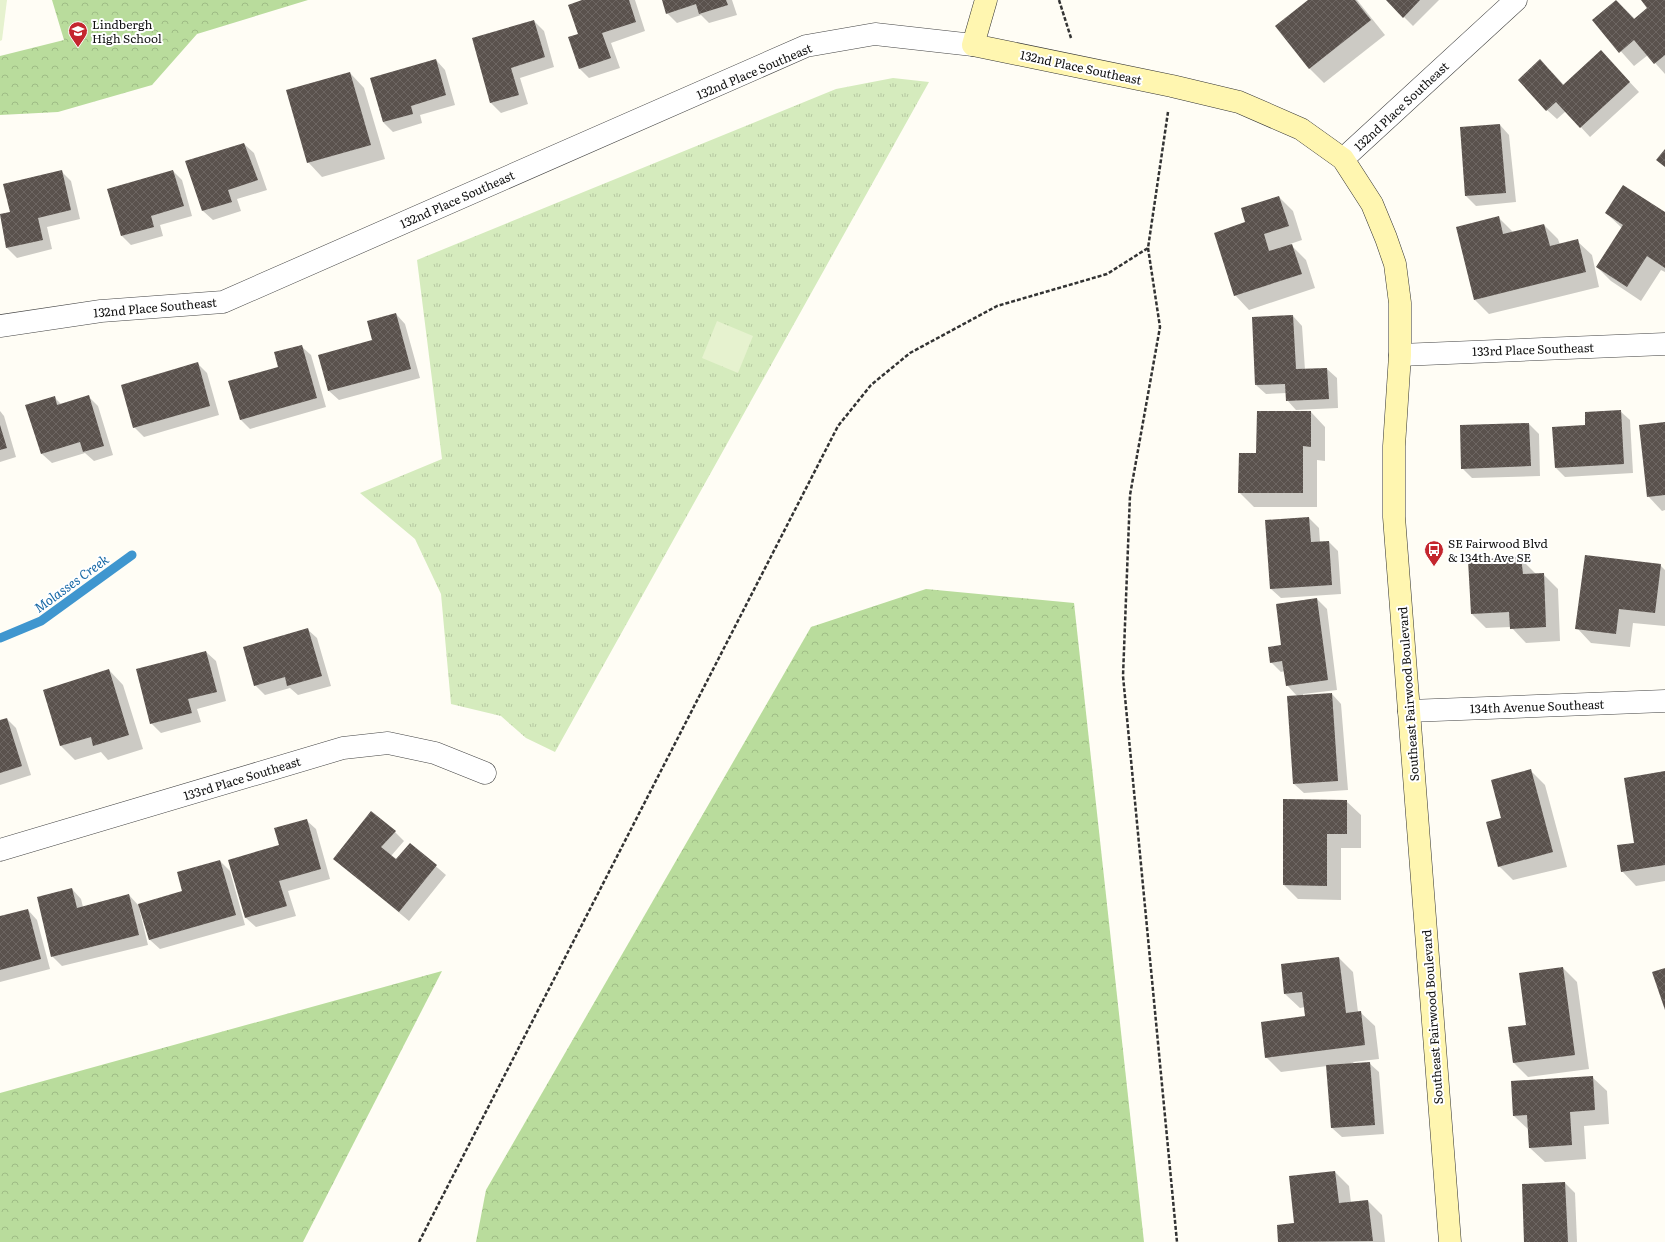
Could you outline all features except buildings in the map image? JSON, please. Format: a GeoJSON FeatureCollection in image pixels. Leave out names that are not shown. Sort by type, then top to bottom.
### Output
{"type":"FeatureCollection","features":[{"type":"Feature","properties":{"kind":"street"},"geometry":{"type":"LineString","coordinates":[[973,45],[986,0]]}},
{"type":"Feature","properties":{"kind":"street","name":"132nd Place Southeast"},"geometry":{"type":"LineString","coordinates":[[0,326],[101,311],[223,302],[806,46],[875,34],[973,45],[1172,86],[1238,102],[1302,129],[1343,159],[1516,0]]}},
{"type":"Feature","properties":{"kind":"street","name":"Southeast Fairwood Boulevard"},"geometry":{"type":"LineString","coordinates":[[1343,159],[1372,204],[1394,264],[1400,303],[1400,355],[1394,446],[1394,517],[1450,1242]]}},
{"type":"Feature","properties":{"kind":"street","name":"133rd Place Southeast"},"geometry":{"type":"LineString","coordinates":[[1400,355],[1665,344]]}},
{"type":"Feature","properties":{"kind":"street","name":"134th Avenue Southeast"},"geometry":{"type":"LineString","coordinates":[[1409,711],[1665,701]]}},
{"type":"Feature","properties":{"kind":"street","name":"133rd Place Southeast"},"geometry":{"type":"LineString","coordinates":[[0,850],[343,748],[388,743],[435,753],[485,774]]}},
{"type":"Feature","properties":{"kind":"path"},"geometry":{"type":"LineString","coordinates":[[1059,0],[1079,66]]}},
{"type":"Feature","properties":{"kind":"path"},"geometry":{"type":"LineString","coordinates":[[1172,86],[1148,248],[1160,327],[1130,495],[1123,676],[1177,1242]]}},
{"type":"Feature","properties":{"kind":"path"},"geometry":{"type":"LineString","coordinates":[[419,1242],[838,426],[871,385],[910,353],[997,306],[1107,274],[1148,248]]}},
{"type":"Feature","properties":{"kind":"green space"},"geometry":{"type":"Polygon","coordinates":[[[0,0],[7,0],[2,40],[0,41],[0,0]]]}},
{"type":"Feature","properties":{"kind":"green space","name":"Lindbergh High School"},"geometry":{"type":"Polygon","coordinates":[[[52,0],[308,0],[197,34],[152,85],[58,112],[0,115],[0,56],[64,40],[52,0]]]}},
{"type":"Feature","properties":{"kind":"green space"},"geometry":{"type":"Polygon","coordinates":[[[893,78],[929,82],[555,752],[526,738],[501,716],[451,704],[441,594],[415,539],[360,493],[442,459],[417,260],[836,89],[893,78]]]}},
{"type":"Feature","properties":{"kind":"green space"},"geometry":{"type":"Polygon","coordinates":[[[717,321],[753,336],[738,373],[702,358],[717,321]]]}},
{"type":"Feature","properties":{"kind":"green space"},"geometry":{"type":"Polygon","coordinates":[[[926,589],[1074,603],[1144,1242],[476,1242],[486,1190],[811,627],[926,589]]]}},
{"type":"Feature","properties":{"kind":"green space"},"geometry":{"type":"Polygon","coordinates":[[[442,971],[303,1242],[0,1242],[0,1093],[442,971]]]}},
{"type":"Feature","properties":{"kind":"waterway","name":"Molasses Creek"},"geometry":{"type":"LineString","coordinates":[[0,638],[41,621],[132,555]]}},
{"type":"Feature","properties":{"kind":"place","name":"Lindbergh High School"},"geometry":{"type":"Point","coordinates":[78,48]}},
{"type":"Feature","properties":{"kind":"place","name":"SE Fairwood Blvd & 134th Ave SE"},"geometry":{"type":"Point","coordinates":[1434,567]}}]}
